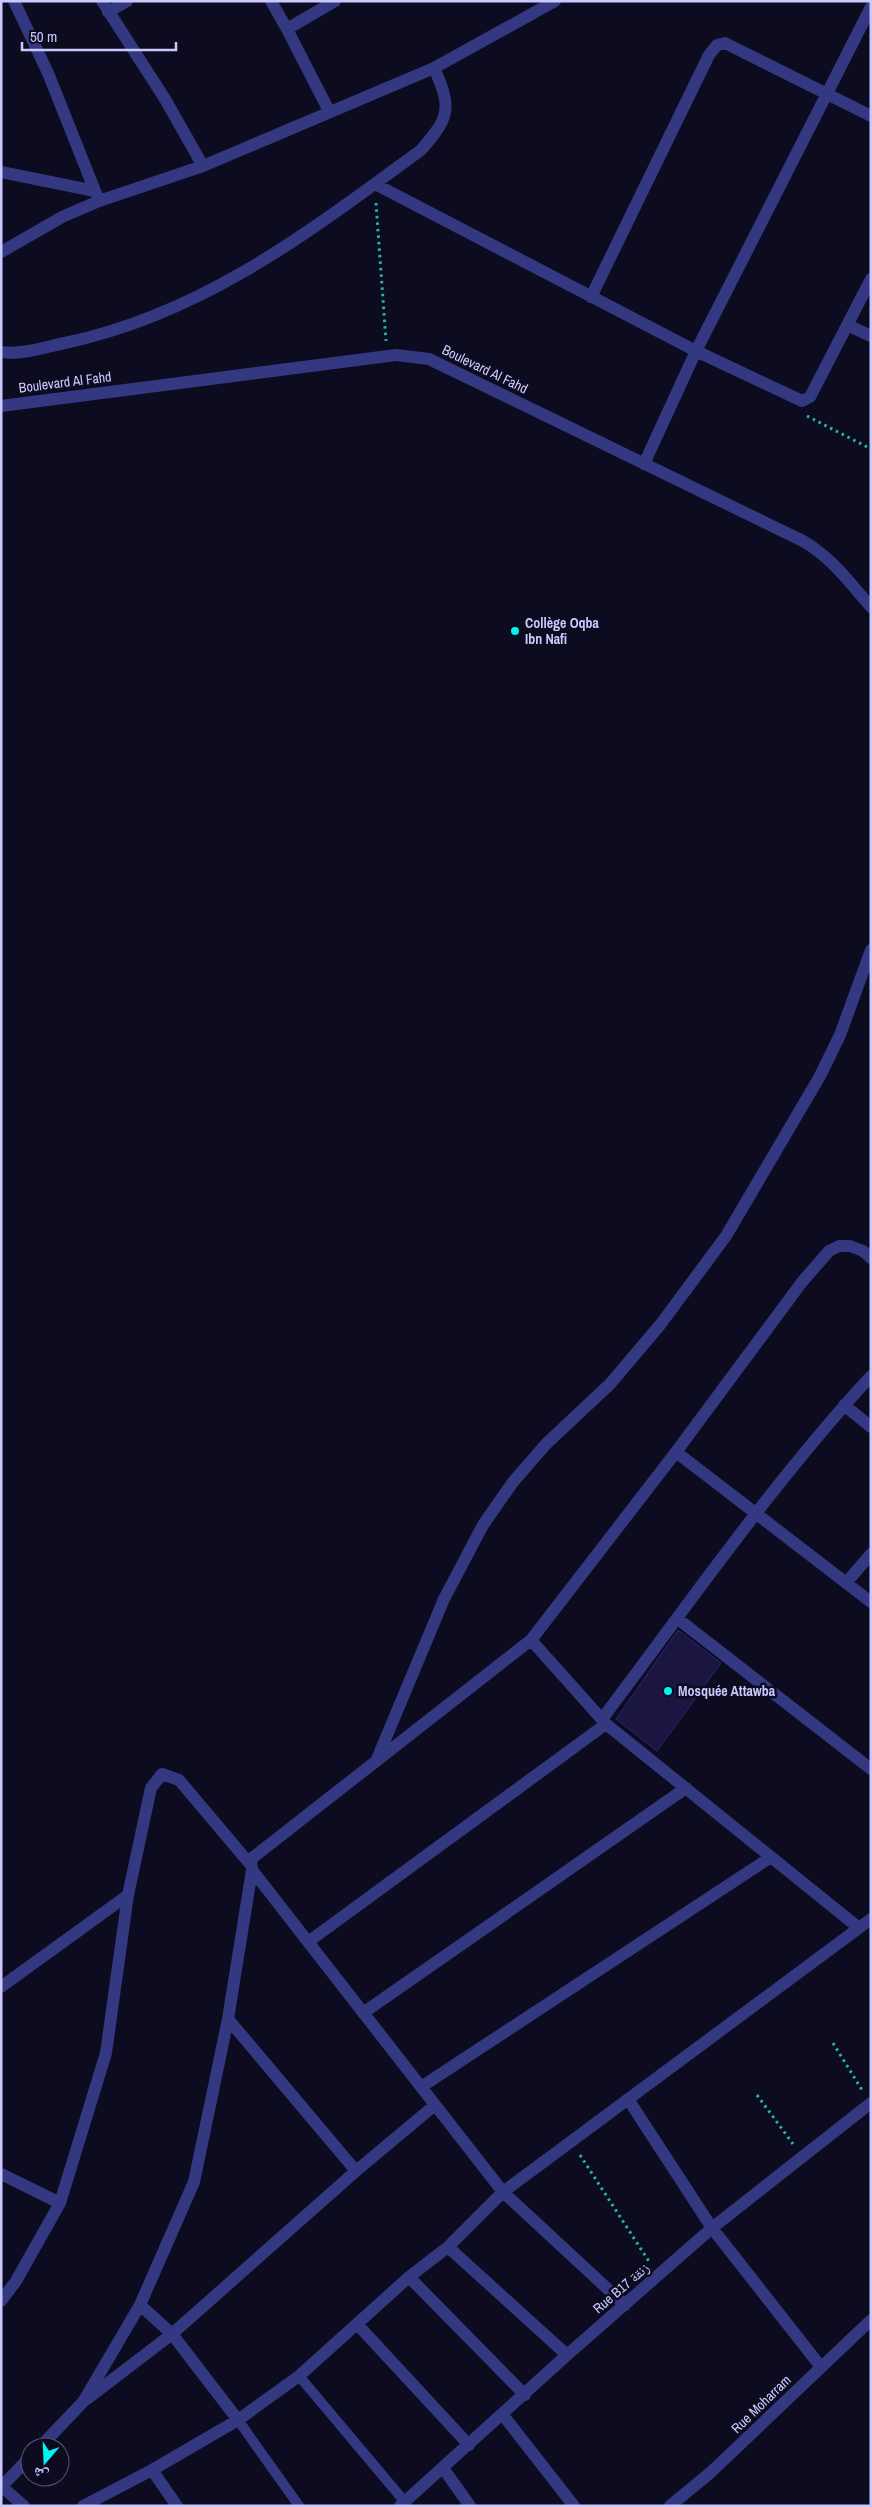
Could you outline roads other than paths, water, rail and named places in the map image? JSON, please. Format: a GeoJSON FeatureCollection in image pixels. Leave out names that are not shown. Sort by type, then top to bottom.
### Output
{"type":"FeatureCollection","features":[{"type":"Feature","properties":{"kind":"street"},"geometry":{"type":"LineString","coordinates":[[14,1],[48,73],[97,196]]}},
{"type":"Feature","properties":{"kind":"street"},"geometry":{"type":"LineString","coordinates":[[127,1],[105,6],[165,99],[204,166]]}},
{"type":"Feature","properties":{"kind":"street"},"geometry":{"type":"LineString","coordinates":[[271,1],[288,29],[329,112]]}},
{"type":"Feature","properties":{"kind":"street"},"geometry":{"type":"LineString","coordinates":[[288,29],[335,1]]}},
{"type":"Feature","properties":{"kind":"street"},"geometry":{"type":"LineString","coordinates":[[1,252],[97,196],[204,166],[434,68],[555,1]]}},
{"type":"Feature","properties":{"kind":"street"},"geometry":{"type":"LineString","coordinates":[[644,464],[696,351],[871,7]]}},
{"type":"Feature","properties":{"kind":"street"},"geometry":{"type":"LineString","coordinates":[[591,297],[709,56],[717,45],[724,43],[871,116]]}},
{"type":"Feature","properties":{"kind":"street"},"geometry":{"type":"LineString","coordinates":[[1,352],[31,350],[96,336],[147,320],[203,296],[267,259],[375,184],[420,150],[443,119],[447,104],[446,95],[434,68]]}},
{"type":"Feature","properties":{"kind":"street"},"geometry":{"type":"LineString","coordinates":[[1,172],[97,196]]}},
{"type":"Feature","properties":{"kind":"street"},"geometry":{"type":"LineString","coordinates":[[375,184],[696,351],[802,401],[810,397],[871,278]]}},
{"type":"Feature","properties":{"kind":"street"},"geometry":{"type":"LineString","coordinates":[[848,325],[871,336]]}},
{"type":"Feature","properties":{"kind":"street","name":"Boulevard Al Fahd"},"geometry":{"type":"LineString","coordinates":[[1,406],[410,355],[440,362],[813,547],[842,572],[871,607]]}},
{"type":"Feature","properties":{"kind":"street"},"geometry":{"type":"LineString","coordinates":[[376,1760],[444,1599],[483,1525],[513,1482],[546,1444],[610,1384],[726,1236],[820,1076],[840,1035],[871,950]]}},
{"type":"Feature","properties":{"kind":"street"},"geometry":{"type":"LineString","coordinates":[[83,2402],[140,2305],[194,2182],[228,2019],[251,1859],[256,1853],[531,1640],[676,1452],[802,1282],[829,1251],[839,1246],[850,1246],[863,1251],[871,1258]]}},
{"type":"Feature","properties":{"kind":"street"},"geometry":{"type":"LineString","coordinates":[[308,1942],[604,1721],[757,1515],[844,1405],[871,1376]]}},
{"type":"Feature","properties":{"kind":"street"},"geometry":{"type":"LineString","coordinates":[[844,1405],[871,1427]]}},
{"type":"Feature","properties":{"kind":"street"},"geometry":{"type":"LineString","coordinates":[[676,1452],[871,1602]]}},
{"type":"Feature","properties":{"kind":"street"},"geometry":{"type":"LineString","coordinates":[[846,1582],[871,1554]]}},
{"type":"Feature","properties":{"kind":"street"},"geometry":{"type":"LineString","coordinates":[[678,1619],[871,1769]]}},
{"type":"Feature","properties":{"kind":"street"},"geometry":{"type":"LineString","coordinates":[[531,1640],[604,1721],[859,1928]]}},
{"type":"Feature","properties":{"kind":"street"},"geometry":{"type":"LineString","coordinates":[[1,2301],[16,2281],[60,2203],[106,2053],[128,1895],[151,1788],[162,1774],[179,1780],[251,1867],[503,2192],[625,2305]]}},
{"type":"Feature","properties":{"kind":"street"},"geometry":{"type":"LineString","coordinates":[[363,2013],[686,1788]]}},
{"type":"Feature","properties":{"kind":"street"},"geometry":{"type":"LineString","coordinates":[[421,2087],[771,1857]]}},
{"type":"Feature","properties":{"kind":"street"},"geometry":{"type":"LineString","coordinates":[[1,1987],[128,1895]]}},
{"type":"Feature","properties":{"kind":"street"},"geometry":{"type":"LineString","coordinates":[[84,2506],[152,2470],[238,2420],[298,2376],[409,2277],[448,2247],[503,2192],[871,1919]]}},
{"type":"Feature","properties":{"kind":"street"},"geometry":{"type":"LineString","coordinates":[[228,2019],[356,2171]]}},
{"type":"Feature","properties":{"kind":"street"},"geometry":{"type":"LineString","coordinates":[[628,2099],[712,2228],[821,2367]]}},
{"type":"Feature","properties":{"kind":"street","name":"Rue B17 زنقة"},"geometry":{"type":"LineString","coordinates":[[402,2504],[503,2415],[567,2355],[712,2228],[802,2157],[868,2099]]}},
{"type":"Feature","properties":{"kind":"street"},"geometry":{"type":"LineString","coordinates":[[50,2437],[83,2402],[172,2334],[356,2171],[435,2105]]}},
{"type":"Feature","properties":{"kind":"street"},"geometry":{"type":"LineString","coordinates":[[1,2174],[60,2203]]}},
{"type":"Feature","properties":{"kind":"street"},"geometry":{"type":"LineString","coordinates":[[448,2247],[567,2355]]}},
{"type":"Feature","properties":{"kind":"street"},"geometry":{"type":"LineString","coordinates":[[409,2277],[525,2394]]}},
{"type":"Feature","properties":{"kind":"street"},"geometry":{"type":"LineString","coordinates":[[140,2305],[172,2334],[238,2420]]}},
{"type":"Feature","properties":{"kind":"street","name":"Rue Moharram"},"geometry":{"type":"LineString","coordinates":[[670,2506],[710,2473],[871,2320]]}},
{"type":"Feature","properties":{"kind":"street"},"geometry":{"type":"LineString","coordinates":[[357,2324],[469,2445]]}},
{"type":"Feature","properties":{"kind":"street"},"geometry":{"type":"LineString","coordinates":[[503,2415],[574,2506]]}},
{"type":"Feature","properties":{"kind":"street"},"geometry":{"type":"LineString","coordinates":[[20,2468],[2,2487],[24,2506]]}},
{"type":"Feature","properties":{"kind":"street"},"geometry":{"type":"LineString","coordinates":[[443,2468],[470,2506]]}},
{"type":"Feature","properties":{"kind":"street"},"geometry":{"type":"LineString","coordinates":[[152,2470],[177,2506]]}},
{"type":"Feature","properties":{"kind":"lane"},"geometry":{"type":"LineString","coordinates":[[298,2376],[402,2504]]}},
{"type":"Feature","properties":{"kind":"lane"},"geometry":{"type":"LineString","coordinates":[[238,2420],[299,2506]]}},
{"type":"Feature","properties":{"kind":"place","name":"Collège Oqba Ibn Nafi"},"geometry":{"type":"Point","coordinates":[515,631]}},
{"type":"Feature","properties":{"kind":"place","name":"Mosquée Attawba"},"geometry":{"type":"Point","coordinates":[668,1691]}}]}
